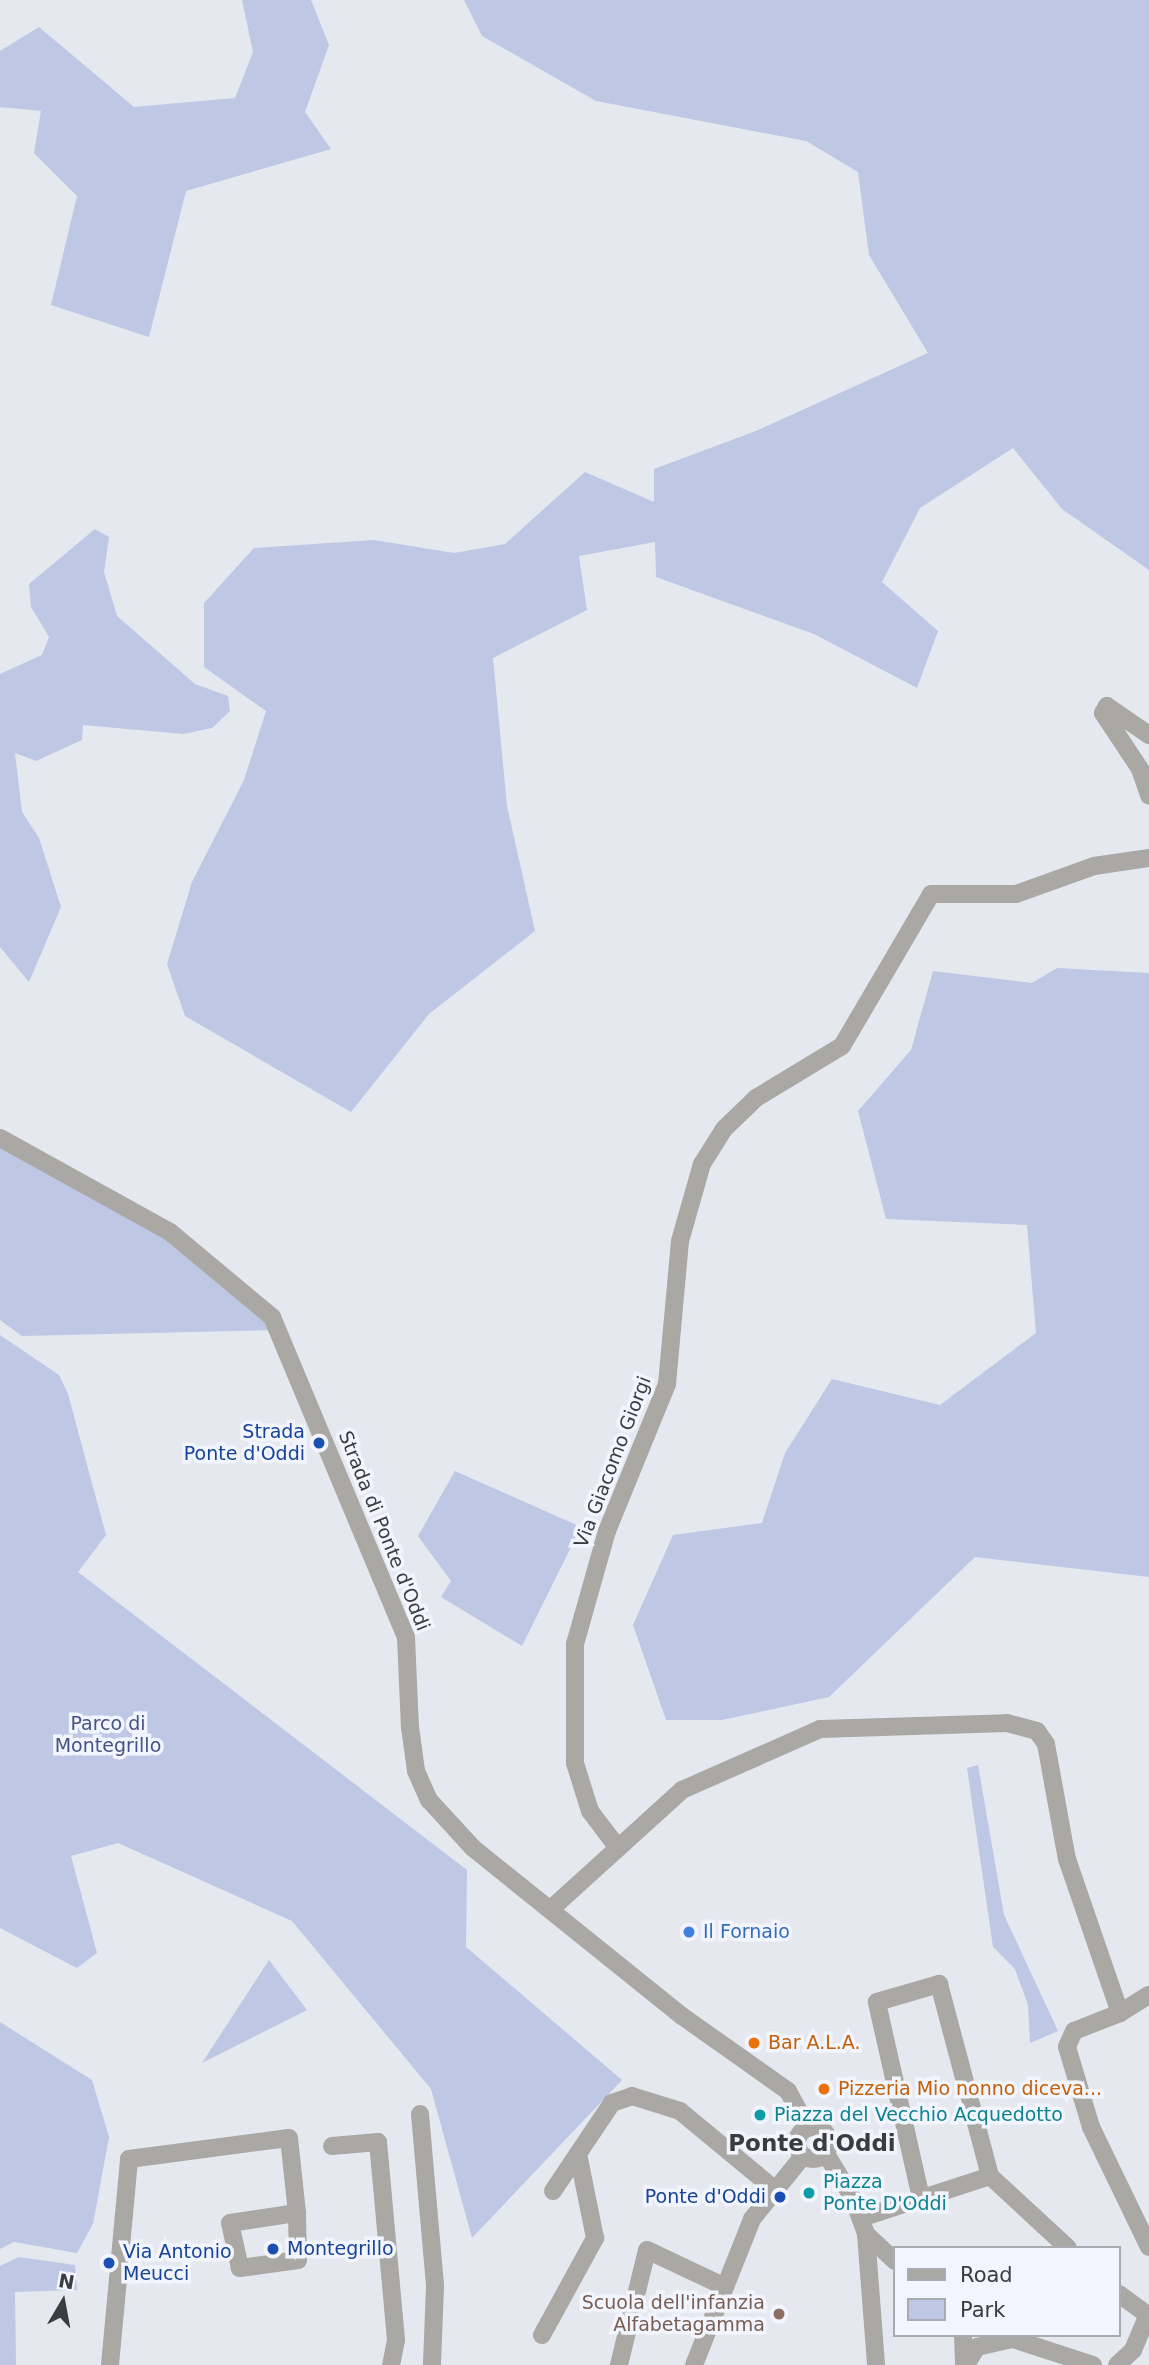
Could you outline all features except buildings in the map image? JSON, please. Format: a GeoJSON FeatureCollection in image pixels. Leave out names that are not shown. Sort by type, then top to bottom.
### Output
{"type":"FeatureCollection","features":[{"type":"Feature","properties":{"kind":"street"},"geometry":{"type":"LineString","coordinates":[[1149,735],[1107,706],[1103,713],[1140,769],[1149,795]]}},
{"type":"Feature","properties":{"kind":"street","name":"Via Giacomo Giorgi"},"geometry":{"type":"LineString","coordinates":[[618,1848],[590,1811],[575,1763],[575,1644],[607,1531],[667,1384],[680,1241],[702,1164],[724,1129],[756,1098],[842,1046],[932,894],[1016,894],[1094,866],[1149,858]]}},
{"type":"Feature","properties":{"kind":"street","name":"Strada di Ponte d'Oddi"},"geometry":{"type":"LineString","coordinates":[[0,1138],[88,1182],[173,1234],[272,1317],[406,1637],[410,1727],[416,1771],[429,1800],[473,1848],[552,1908],[682,2016],[788,2091],[808,2128],[828,2136],[826,2154]]}},
{"type":"Feature","properties":{"kind":"street"},"geometry":{"type":"LineString","coordinates":[[552,1908],[682,1790],[820,1730],[1007,1723],[1037,1731],[1046,1744],[1067,1859],[1120,2013]]}},
{"type":"Feature","properties":{"kind":"street"},"geometry":{"type":"LineString","coordinates":[[921,2198],[877,2002],[939,1984],[990,2176],[1066,2246]]}},
{"type":"Feature","properties":{"kind":"street"},"geometry":{"type":"LineString","coordinates":[[1149,1995],[1120,2013],[1074,2031],[1066,2047],[1091,2127],[1149,2247]]}},
{"type":"Feature","properties":{"kind":"street"},"geometry":{"type":"LineString","coordinates":[[553,2191],[611,2103],[641,2096],[680,2111],[772,2187]]}},
{"type":"Feature","properties":{"kind":"street"},"geometry":{"type":"LineString","coordinates":[[420,2114],[435,2286],[432,2365]]}},
{"type":"Feature","properties":{"kind":"street"},"geometry":{"type":"LineString","coordinates":[[803,2156],[798,2137],[808,2128]]}},
{"type":"Feature","properties":{"kind":"street"},"geometry":{"type":"LineString","coordinates":[[110,2365],[129,2159],[289,2138],[297,2213]]}},
{"type":"Feature","properties":{"kind":"street"},"geometry":{"type":"LineString","coordinates":[[332,2146],[378,2141],[396,2340],[391,2365]]}},
{"type":"Feature","properties":{"kind":"street"},"geometry":{"type":"LineString","coordinates":[[542,2335],[595,2238],[578,2154]]}},
{"type":"Feature","properties":{"kind":"street"},"geometry":{"type":"LineString","coordinates":[[694,2365],[723,2286],[772,2187],[803,2156],[826,2154],[863,2226],[894,2260]]}},
{"type":"Feature","properties":{"kind":"street"},"geometry":{"type":"LineString","coordinates":[[863,2226],[921,2198],[990,2176]]}},
{"type":"Feature","properties":{"kind":"street"},"geometry":{"type":"LineString","coordinates":[[863,2226],[876,2365]]}},
{"type":"Feature","properties":{"kind":"street"},"geometry":{"type":"LineString","coordinates":[[619,2365],[647,2250],[723,2286]]}},
{"type":"Feature","properties":{"kind":"street"},"geometry":{"type":"LineString","coordinates":[[1117,2365],[1126,2361],[1146,2315],[1121,2296]]}},
{"type":"Feature","properties":{"kind":"street"},"geometry":{"type":"LineString","coordinates":[[963,2337],[965,2365]]}},
{"type":"Feature","properties":{"kind":"street"},"geometry":{"type":"LineString","coordinates":[[965,2365],[977,2347],[1013,2339],[1093,2365]]}},
{"type":"Feature","properties":{"kind":"green space"},"geometry":{"type":"Polygon","coordinates":[[[242,0],[311,0],[329,45],[305,112],[331,149],[186,191],[149,337],[51,305],[77,196],[34,153],[41,111],[0,107],[0,51],[39,27],[134,107],[235,98],[253,52],[242,0]]]}},
{"type":"Feature","properties":{"kind":"green space"},"geometry":{"type":"Polygon","coordinates":[[[464,0],[1149,0],[1149,570],[1062,509],[1013,448],[920,508],[882,582],[938,631],[917,688],[814,634],[656,577],[655,542],[579,556],[587,610],[493,658],[507,806],[535,931],[429,1014],[351,1112],[185,1016],[167,964],[192,882],[244,780],[266,711],[204,667],[204,603],[254,548],[374,540],[454,553],[505,544],[585,472],[654,502],[654,469],[756,431],[928,353],[869,255],[858,172],[806,141],[596,101],[482,36],[464,0]]]}},
{"type":"Feature","properties":{"kind":"green space"},"geometry":{"type":"Polygon","coordinates":[[[95,529],[109,537],[104,572],[117,616],[195,684],[228,696],[230,711],[212,728],[183,734],[83,725],[82,740],[36,761],[15,753],[22,812],[39,838],[61,907],[29,982],[0,947],[0,674],[42,655],[49,637],[31,607],[29,584],[95,529]]]}},
{"type":"Feature","properties":{"kind":"green space"},"geometry":{"type":"Polygon","coordinates":[[[1057,968],[1149,973],[1149,1577],[975,1557],[829,1697],[722,1720],[666,1720],[633,1625],[673,1535],[762,1523],[785,1453],[832,1379],[940,1405],[1036,1333],[1027,1225],[886,1219],[858,1111],[911,1050],[933,971],[1032,983],[1057,968]]]}},
{"type":"Feature","properties":{"kind":"green space"},"geometry":{"type":"Polygon","coordinates":[[[0,1138],[170,1232],[279,1330],[22,1336],[0,1320],[0,1138]]]}},
{"type":"Feature","properties":{"kind":"green space","name":"Parco di Montegrillo"},"geometry":{"type":"Polygon","coordinates":[[[0,1335],[59,1375],[68,1394],[106,1535],[78,1572],[467,1870],[466,1947],[622,2080],[472,2238],[431,2089],[292,1921],[118,1843],[71,1856],[97,1953],[77,1968],[0,1928],[0,1335]]]}},
{"type":"Feature","properties":{"kind":"green space"},"geometry":{"type":"Polygon","coordinates":[[[455,1471],[581,1527],[522,1646],[441,1597],[451,1581],[418,1536],[455,1471]]]}},
{"type":"Feature","properties":{"kind":"green space"},"geometry":{"type":"Polygon","coordinates":[[[978,1765],[1004,1915],[1058,2031],[1030,2043],[1028,2005],[1015,1969],[993,1947],[967,1768],[978,1765]]]}},
{"type":"Feature","properties":{"kind":"green space"},"geometry":{"type":"Polygon","coordinates":[[[269,1960],[307,2010],[202,2063],[269,1960]]]}},
{"type":"Feature","properties":{"kind":"green space"},"geometry":{"type":"Polygon","coordinates":[[[0,2022],[92,2080],[109,2137],[93,2224],[77,2253],[14,2242],[0,2249],[0,2022]]]}},
{"type":"Feature","properties":{"kind":"green space"},"geometry":{"type":"Polygon","coordinates":[[[19,2257],[75,2265],[77,2290],[15,2292],[16,2365],[0,2365],[0,2266],[19,2257]]]}},
{"type":"Feature","properties":{"kind":"place","name":"Strada Ponte d'Oddi"},"geometry":{"type":"Point","coordinates":[319,1443]}},
{"type":"Feature","properties":{"kind":"place","name":"Il Fornaio"},"geometry":{"type":"Point","coordinates":[689,1932]}},
{"type":"Feature","properties":{"kind":"place","name":"Bar A.L.A."},"geometry":{"type":"Point","coordinates":[754,2043]}},
{"type":"Feature","properties":{"kind":"place","name":"Pizzeria Mio nonno diceva..."},"geometry":{"type":"Point","coordinates":[824,2089]}},
{"type":"Feature","properties":{"kind":"place","name":"Piazza del Vecchio Acquedotto"},"geometry":{"type":"Point","coordinates":[760,2115]}},
{"type":"Feature","properties":{"kind":"place","name":"Piazza Ponte D'Oddi"},"geometry":{"type":"Point","coordinates":[809,2193]}},
{"type":"Feature","properties":{"kind":"place","name":"Ponte d'Oddi"},"geometry":{"type":"Point","coordinates":[780,2197]}},
{"type":"Feature","properties":{"kind":"place","name":"Montegrillo"},"geometry":{"type":"Point","coordinates":[273,2249]}},
{"type":"Feature","properties":{"kind":"place","name":"Via Antonio Meucci"},"geometry":{"type":"Point","coordinates":[109,2263]}},
{"type":"Feature","properties":{"kind":"place","name":"Scuola dell'infanzia Alfabetagamma"},"geometry":{"type":"Point","coordinates":[779,2314]}},
{"type":"Feature","properties":{"kind":"district","name":"Ponte d'Oddi"},"geometry":{"type":"Point","coordinates":[812,2143]}}]}
